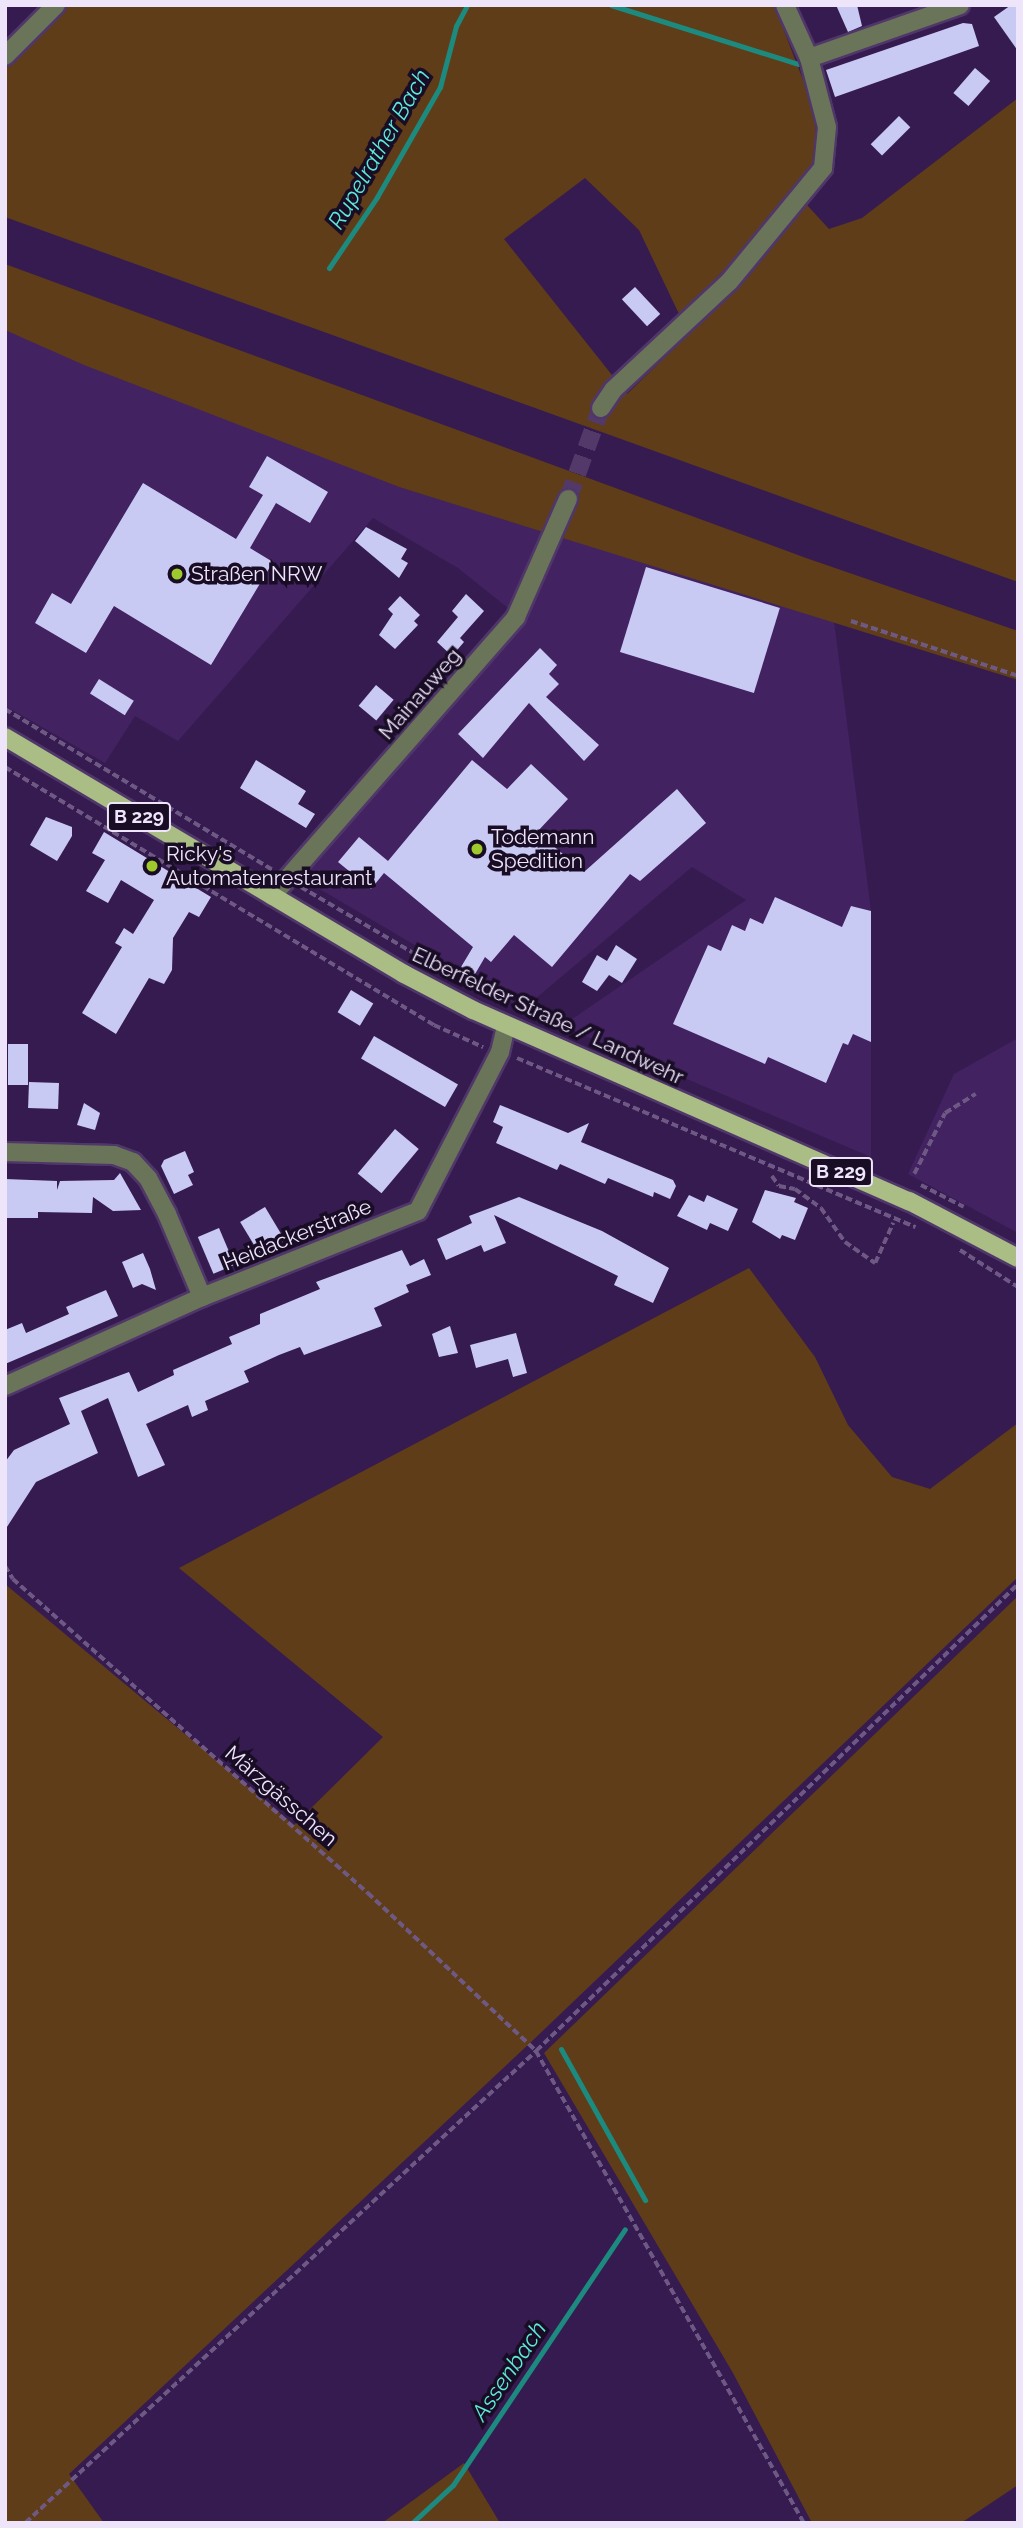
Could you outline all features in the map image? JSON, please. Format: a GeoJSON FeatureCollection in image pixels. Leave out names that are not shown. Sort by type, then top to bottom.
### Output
{"type":"FeatureCollection","features":[{"type":"Feature","properties":{"kind":"main road","name":"Elberfelder Straße / Landwehr"},"geometry":{"type":"LineString","coordinates":[[5,737],[404,974],[506,1026],[909,1201],[1018,1258]]}},
{"type":"Feature","properties":{"kind":"street"},"geometry":{"type":"LineString","coordinates":[[5,56],[56,5]]}},
{"type":"Feature","properties":{"kind":"street"},"geometry":{"type":"LineString","coordinates":[[601,408],[613,390],[729,282],[805,195],[823,168],[828,145],[809,58],[785,5]]}},
{"type":"Feature","properties":{"kind":"street"},"geometry":{"type":"LineString","coordinates":[[809,58],[960,5]]}},
{"type":"Feature","properties":{"kind":"street","name":"Mainauweg"},"geometry":{"type":"LineString","coordinates":[[272,896],[516,617],[568,499]]}},
{"type":"Feature","properties":{"kind":"street","name":"Heidackerstraße"},"geometry":{"type":"LineString","coordinates":[[5,1386],[202,1297],[418,1211],[500,1052],[506,1026]]}},
{"type":"Feature","properties":{"kind":"street"},"geometry":{"type":"LineString","coordinates":[[5,1152],[114,1155],[133,1162],[148,1178],[167,1214],[202,1297]]}},
{"type":"Feature","properties":{"kind":"path"},"geometry":{"type":"LineString","coordinates":[[851,621],[1018,676]]}},
{"type":"Feature","properties":{"kind":"path"},"geometry":{"type":"LineString","coordinates":[[5,709],[419,956]]}},
{"type":"Feature","properties":{"kind":"path"},"geometry":{"type":"LineString","coordinates":[[5,767],[466,1042],[500,1052],[925,1231]]}},
{"type":"Feature","properties":{"kind":"path"},"geometry":{"type":"LineString","coordinates":[[914,1174],[946,1113],[975,1094]]}},
{"type":"Feature","properties":{"kind":"path"},"geometry":{"type":"LineString","coordinates":[[772,1176],[779,1186],[796,1189],[821,1208],[845,1242],[875,1263],[893,1223]]}},
{"type":"Feature","properties":{"kind":"path"},"geometry":{"type":"LineString","coordinates":[[949,1243],[1018,1287]]}},
{"type":"Feature","properties":{"kind":"path","name":"Märzgässchen"},"geometry":{"type":"LineString","coordinates":[[5,1566],[23,1588],[368,1893],[536,2051],[804,2523]]}},
{"type":"Feature","properties":{"kind":"path"},"geometry":{"type":"LineString","coordinates":[[25,2523],[536,2051],[1018,1584]]}},
{"type":"Feature","properties":{"kind":"shaded area"},"geometry":{"type":"Polygon","coordinates":[[[68,5],[774,5],[814,108],[817,157],[789,202],[680,316],[639,230],[585,178],[504,239],[627,394],[748,277],[807,205],[829,229],[862,218],[1018,98],[1018,582],[5,217],[5,64],[68,5]]]}},
{"type":"Feature","properties":{"kind":"shaded area"},"geometry":{"type":"Polygon","coordinates":[[[5,264],[806,558],[1018,631],[1018,680],[399,487],[84,365],[5,330],[5,264]]]}},
{"type":"Feature","properties":{"kind":"shaded area"},"geometry":{"type":"Polygon","coordinates":[[[5,330],[399,487],[834,621],[871,911],[871,1157],[562,1026],[746,900],[692,867],[523,1009],[301,878],[523,620],[458,568],[373,518],[178,741],[135,716],[105,763],[5,706],[5,330]]]}},
{"type":"Feature","properties":{"kind":"shaded area"},"geometry":{"type":"Polygon","coordinates":[[[1018,1038],[1018,1233],[908,1174],[954,1074],[1018,1038]]]}},
{"type":"Feature","properties":{"kind":"shaded area"},"geometry":{"type":"Polygon","coordinates":[[[749,1268],[815,1357],[848,1425],[892,1477],[930,1489],[1018,1423],[1018,1577],[530,2043],[69,2474],[104,2523],[5,2523],[5,1584],[294,1825],[383,1737],[179,1568],[749,1268]]]}},
{"type":"Feature","properties":{"kind":"shaded area"},"geometry":{"type":"Polygon","coordinates":[[[1018,1596],[1018,2485],[961,2523],[812,2523],[733,2373],[544,2053],[1018,1596]]]}},
{"type":"Feature","properties":{"kind":"shaded area"},"geometry":{"type":"Polygon","coordinates":[[[464,2463],[500,2523],[382,2523],[464,2463]]]}},
{"type":"Feature","properties":{"kind":"building"},"geometry":{"type":"Polygon","coordinates":[[[836,5],[857,5],[862,26],[848,32],[836,5]]]}},
{"type":"Feature","properties":{"kind":"building"},"geometry":{"type":"Polygon","coordinates":[[[1011,5],[1018,5],[1018,51],[994,17],[1011,5]]]}},
{"type":"Feature","properties":{"kind":"building"},"geometry":{"type":"Polygon","coordinates":[[[963,23],[972,24],[979,46],[835,97],[826,70],[963,23]]]}},
{"type":"Feature","properties":{"kind":"building"},"geometry":{"type":"Polygon","coordinates":[[[975,68],[990,81],[968,106],[953,93],[975,68]]]}},
{"type":"Feature","properties":{"kind":"building"},"geometry":{"type":"Polygon","coordinates":[[[899,116],[910,127],[882,156],[871,144],[899,116]]]}},
{"type":"Feature","properties":{"kind":"building"},"geometry":{"type":"Polygon","coordinates":[[[635,287],[660,314],[647,326],[622,299],[635,287]]]}},
{"type":"Feature","properties":{"kind":"building","name":"Straßen NRW"},"geometry":{"type":"Polygon","coordinates":[[[267,456],[328,492],[310,523],[276,503],[250,548],[273,562],[211,665],[114,606],[86,653],[35,623],[52,593],[71,604],[143,483],[236,539],[263,495],[249,487],[267,456]]]}},
{"type":"Feature","properties":{"kind":"building"},"geometry":{"type":"Polygon","coordinates":[[[366,527],[407,549],[401,559],[408,563],[399,578],[355,541],[366,527]]]}},
{"type":"Feature","properties":{"kind":"building"},"geometry":{"type":"Polygon","coordinates":[[[646,567],[780,608],[754,693],[620,652],[646,567]]]}},
{"type":"Feature","properties":{"kind":"building"},"geometry":{"type":"Polygon","coordinates":[[[466,594],[484,611],[460,638],[464,642],[452,656],[437,642],[458,617],[452,611],[466,594]]]}},
{"type":"Feature","properties":{"kind":"building"},"geometry":{"type":"Polygon","coordinates":[[[400,596],[420,615],[414,621],[418,625],[395,649],[379,635],[393,614],[388,609],[400,596]]]}},
{"type":"Feature","properties":{"kind":"building"},"geometry":{"type":"Polygon","coordinates":[[[540,648],[557,665],[549,674],[559,684],[546,697],[599,745],[584,761],[529,703],[483,758],[458,734],[540,648]]]}},
{"type":"Feature","properties":{"kind":"building"},"geometry":{"type":"Polygon","coordinates":[[[99,679],[134,701],[125,715],[90,693],[99,679]]]}},
{"type":"Feature","properties":{"kind":"building"},"geometry":{"type":"Polygon","coordinates":[[[376,685],[394,700],[376,720],[359,706],[376,685]]]}},
{"type":"Feature","properties":{"kind":"building"},"geometry":{"type":"Polygon","coordinates":[[[256,760],[306,791],[298,804],[315,814],[306,828],[240,788],[256,760]]]}},
{"type":"Feature","properties":{"kind":"building","name":"Todemann Spedition"},"geometry":{"type":"Polygon","coordinates":[[[472,760],[507,789],[531,764],[568,799],[537,832],[584,872],[677,789],[706,823],[640,881],[630,874],[552,967],[514,935],[491,962],[485,957],[471,981],[458,972],[473,947],[384,873],[371,889],[338,862],[359,837],[388,861],[472,760]]]}},
{"type":"Feature","properties":{"kind":"building"},"geometry":{"type":"Polygon","coordinates":[[[46,817],[72,827],[72,836],[57,861],[30,845],[46,817]]]}},
{"type":"Feature","properties":{"kind":"building"},"geometry":{"type":"Polygon","coordinates":[[[104,832],[211,897],[199,917],[189,912],[173,938],[172,970],[164,984],[149,978],[116,1034],[82,1013],[122,947],[115,943],[124,928],[133,934],[154,900],[121,880],[108,903],[86,891],[105,860],[92,853],[104,832]]]}},
{"type":"Feature","properties":{"kind":"building"},"geometry":{"type":"Polygon","coordinates":[[[775,897],[842,927],[851,906],[871,911],[871,1042],[853,1034],[848,1045],[843,1043],[826,1083],[768,1057],[765,1064],[673,1024],[708,945],[721,951],[732,925],[745,931],[750,918],[763,924],[775,897]]]}},
{"type":"Feature","properties":{"kind":"building"},"geometry":{"type":"Polygon","coordinates":[[[616,945],[637,959],[622,983],[609,975],[597,991],[582,982],[597,955],[607,961],[616,945]]]}},
{"type":"Feature","properties":{"kind":"building"},"geometry":{"type":"Polygon","coordinates":[[[351,990],[373,1003],[360,1026],[338,1012],[351,990]]]}},
{"type":"Feature","properties":{"kind":"building"},"geometry":{"type":"Polygon","coordinates":[[[374,1036],[458,1084],[445,1107],[361,1059],[374,1036]]]}},
{"type":"Feature","properties":{"kind":"building"},"geometry":{"type":"Polygon","coordinates":[[[8,1044],[28,1044],[28,1085],[8,1085],[8,1044]]]}},
{"type":"Feature","properties":{"kind":"building"},"geometry":{"type":"Polygon","coordinates":[[[29,1082],[59,1083],[58,1109],[28,1108],[29,1082]]]}},
{"type":"Feature","properties":{"kind":"building"},"geometry":{"type":"Polygon","coordinates":[[[84,1103],[100,1113],[95,1130],[77,1125],[84,1103]]]}},
{"type":"Feature","properties":{"kind":"building"},"geometry":{"type":"Polygon","coordinates":[[[500,1105],[568,1133],[589,1123],[581,1142],[673,1180],[676,1186],[670,1199],[654,1192],[653,1197],[608,1178],[605,1184],[560,1164],[557,1170],[496,1143],[503,1127],[493,1122],[500,1105]]]}},
{"type":"Feature","properties":{"kind":"building"},"geometry":{"type":"Polygon","coordinates":[[[395,1129],[419,1149],[381,1193],[358,1173],[395,1129]]]}},
{"type":"Feature","properties":{"kind":"building"},"geometry":{"type":"Polygon","coordinates":[[[185,1151],[194,1172],[188,1175],[193,1185],[174,1194],[161,1166],[164,1160],[185,1151]]]}},
{"type":"Feature","properties":{"kind":"building"},"geometry":{"type":"Polygon","coordinates":[[[120,1173],[141,1210],[113,1211],[93,1197],[92,1213],[38,1212],[38,1218],[5,1218],[5,1179],[57,1181],[57,1190],[60,1181],[114,1180],[120,1173]]]}},
{"type":"Feature","properties":{"kind":"building"},"geometry":{"type":"Polygon","coordinates":[[[765,1190],[796,1198],[794,1202],[808,1208],[795,1240],[782,1235],[780,1239],[752,1222],[765,1190]]]}},
{"type":"Feature","properties":{"kind":"building"},"geometry":{"type":"Polygon","coordinates":[[[689,1195],[704,1202],[707,1195],[738,1209],[728,1231],[710,1223],[707,1230],[677,1216],[689,1195]]]}},
{"type":"Feature","properties":{"kind":"building"},"geometry":{"type":"Polygon","coordinates":[[[519,1197],[602,1231],[669,1268],[653,1303],[614,1285],[618,1276],[494,1215],[506,1243],[484,1252],[481,1245],[446,1260],[437,1239],[472,1223],[469,1216],[519,1197]]]}},
{"type":"Feature","properties":{"kind":"building"},"geometry":{"type":"Polygon","coordinates":[[[265,1207],[285,1240],[260,1255],[240,1222],[265,1207]]]}},
{"type":"Feature","properties":{"kind":"building"},"geometry":{"type":"Polygon","coordinates":[[[219,1228],[235,1265],[213,1274],[198,1237],[219,1228]]]}},
{"type":"Feature","properties":{"kind":"building"},"geometry":{"type":"Polygon","coordinates":[[[402,1250],[410,1266],[424,1259],[431,1275],[406,1285],[409,1292],[374,1308],[382,1326],[304,1355],[300,1347],[279,1355],[244,1371],[249,1382],[205,1401],[208,1410],[192,1417],[188,1405],[146,1424],[165,1465],[138,1477],[108,1398],[81,1411],[98,1453],[36,1482],[5,1530],[5,1462],[14,1450],[70,1424],[59,1398],[129,1372],[138,1392],[174,1375],[173,1370],[232,1344],[229,1337],[260,1324],[260,1314],[320,1289],[316,1282],[402,1250]]]}},
{"type":"Feature","properties":{"kind":"building"},"geometry":{"type":"Polygon","coordinates":[[[143,1253],[156,1290],[142,1284],[133,1288],[122,1262],[143,1253]]]}},
{"type":"Feature","properties":{"kind":"building"},"geometry":{"type":"Polygon","coordinates":[[[106,1290],[118,1316],[5,1364],[5,1330],[22,1323],[26,1333],[69,1314],[66,1307],[106,1290]]]}},
{"type":"Feature","properties":{"kind":"building"},"geometry":{"type":"Polygon","coordinates":[[[450,1326],[458,1353],[439,1357],[432,1334],[450,1326]]]}},
{"type":"Feature","properties":{"kind":"building"},"geometry":{"type":"Polygon","coordinates":[[[516,1333],[527,1373],[513,1377],[508,1359],[476,1368],[470,1345],[516,1333]]]}},
{"type":"Feature","properties":{"kind":"waterway","name":"Rupelrather Bach"},"geometry":{"type":"LineString","coordinates":[[329,268],[377,197],[440,87],[456,26],[467,5]]}},
{"type":"Feature","properties":{"kind":"waterway"},"geometry":{"type":"LineString","coordinates":[[611,5],[798,64]]}},
{"type":"Feature","properties":{"kind":"waterway","name":"Assenbach"},"geometry":{"type":"LineString","coordinates":[[561,2049],[645,2200]]}},
{"type":"Feature","properties":{"kind":"waterway","name":"Assenbach"},"geometry":{"type":"LineString","coordinates":[[412,2523],[453,2485],[625,2229]]}},
{"type":"Feature","properties":{"kind":"tunnel"},"geometry":{"type":"LineString","coordinates":[[568,499],[601,408]]}},
{"type":"Feature","properties":{"kind":"place","name":"Straßen NRW"},"geometry":{"type":"Point","coordinates":[177,574]}},
{"type":"Feature","properties":{"kind":"place","name":"Todemann Spedition"},"geometry":{"type":"Point","coordinates":[477,849]}},
{"type":"Feature","properties":{"kind":"place","name":"Ricky's Automatenrestaurant"},"geometry":{"type":"Point","coordinates":[152,866]}}]}
